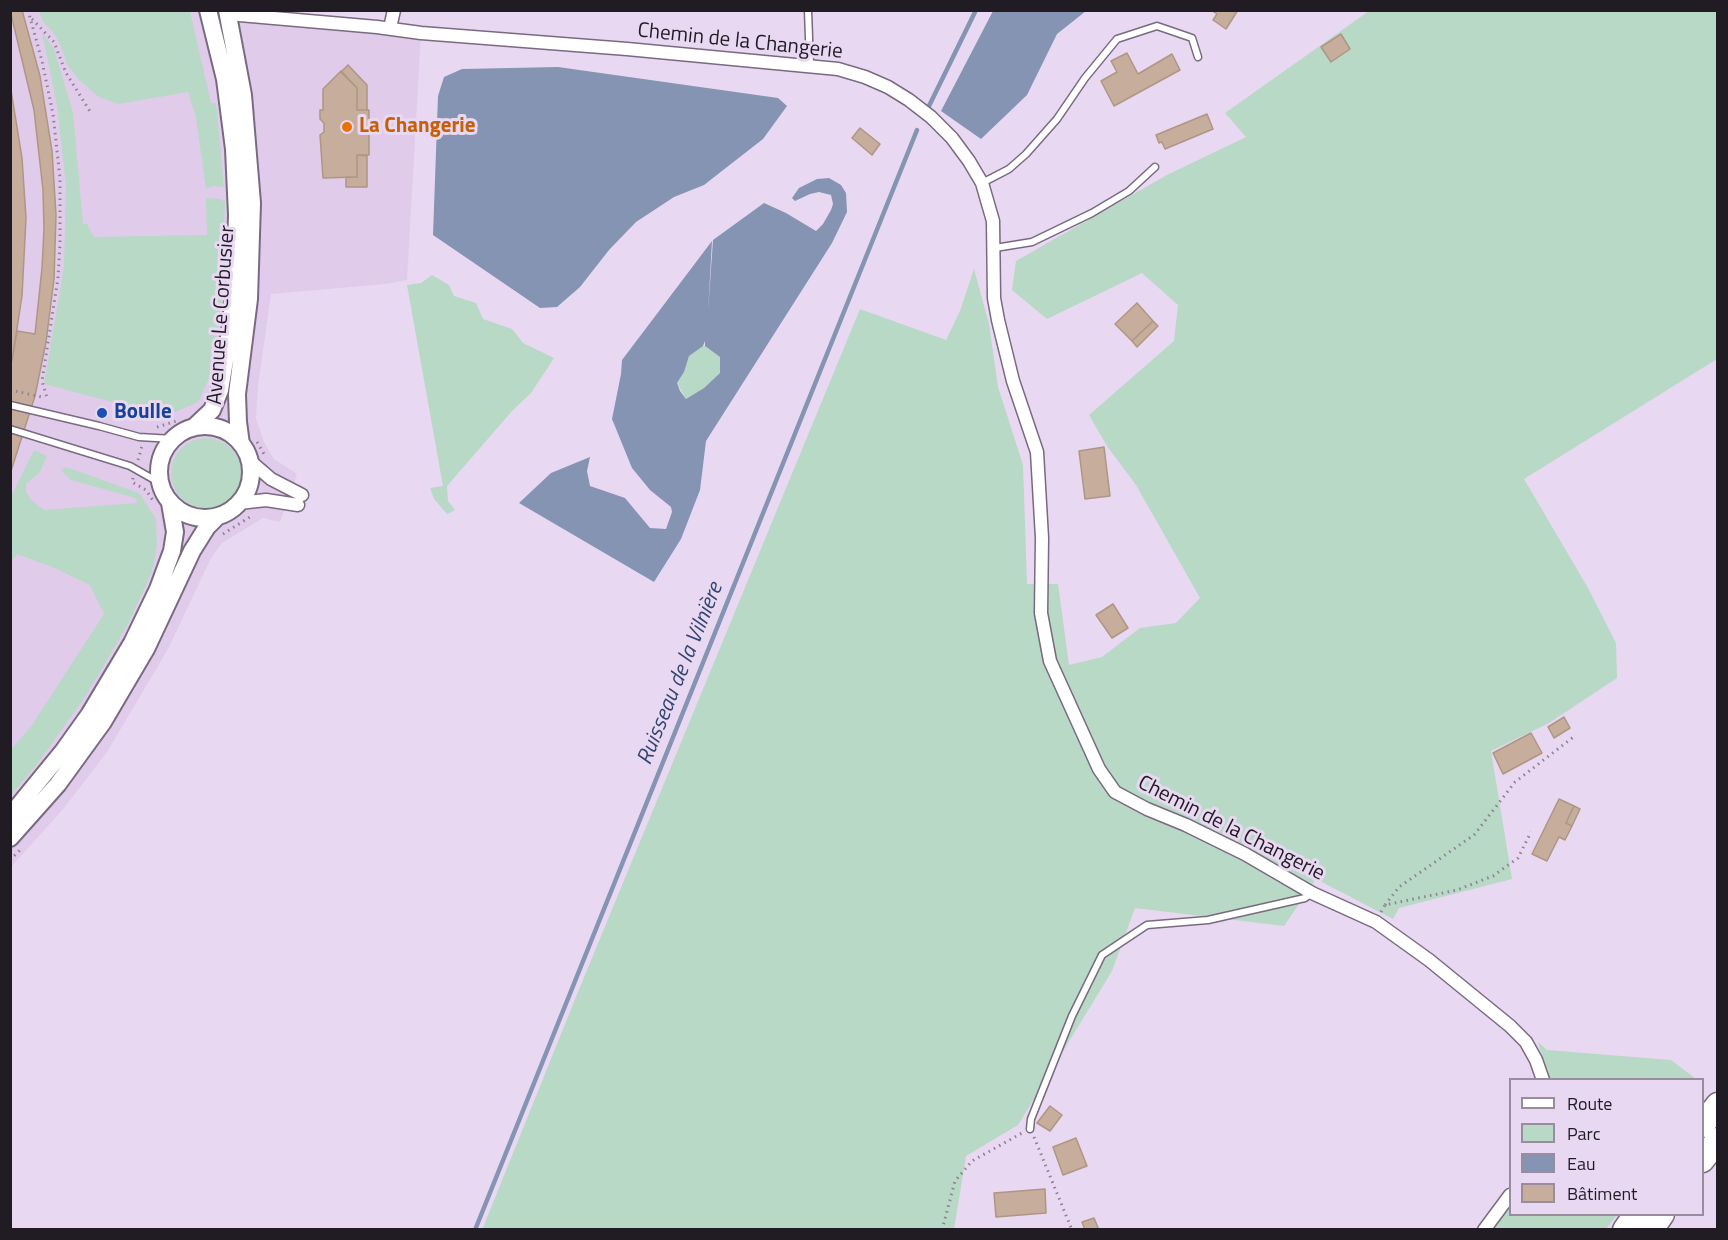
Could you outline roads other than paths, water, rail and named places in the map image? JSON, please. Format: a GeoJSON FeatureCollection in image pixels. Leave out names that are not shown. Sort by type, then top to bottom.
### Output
{"type":"FeatureCollection","features":[{"type":"Feature","properties":{"kind":"highway"},"geometry":{"type":"LineString","coordinates":[[1704,1122],[1718,1105]]}},
{"type":"Feature","properties":{"kind":"highway"},"geometry":{"type":"LineString","coordinates":[[1704,1158],[1718,1140]]}},
{"type":"Feature","properties":{"kind":"highway"},"geometry":{"type":"LineString","coordinates":[[1625,1230],[1635,1216]]}},
{"type":"Feature","properties":{"kind":"highway"},"geometry":{"type":"LineString","coordinates":[[1651,1230],[1661,1216]]}},
{"type":"Feature","properties":{"kind":"street","name":"Avenue Le Corbusier"},"geometry":{"type":"LineString","coordinates":[[191,422],[212,410],[220,390],[231,325],[237,235],[234,149],[225,79],[208,10]]}},
{"type":"Feature","properties":{"kind":"street"},"geometry":{"type":"LineString","coordinates":[[390,28],[394,10]]}},
{"type":"Feature","properties":{"kind":"street","name":"Avenue Le Corbusier"},"geometry":{"type":"LineString","coordinates":[[227,12],[243,95],[252,203],[249,299],[237,394],[241,444]]}},
{"type":"Feature","properties":{"kind":"street","name":"Chemin de la Changerie"},"geometry":{"type":"LineString","coordinates":[[227,12],[421,33],[838,69],[865,77],[909,100],[931,117],[952,138],[982,183],[993,221],[994,298],[998,320],[1014,381],[1037,452],[1042,538],[1041,613],[1050,661],[1099,769],[1115,792],[1245,854],[1312,893],[1376,922],[1429,960],[1510,1026],[1526,1042],[1543,1078]]}},
{"type":"Feature","properties":{"kind":"street"},"geometry":{"type":"LineString","coordinates":[[10,816],[39,782],[89,715],[132,643],[158,589],[172,551],[174,532],[163,503],[160,459],[173,439],[191,422],[218,428],[228,433],[241,444],[249,460],[300,500],[239,503]]}},
{"type":"Feature","properties":{"kind":"street"},"geometry":{"type":"LineString","coordinates":[[10,838],[58,784],[103,722],[146,649],[192,551],[207,527],[217,517],[239,503],[250,483],[249,460]]}},
{"type":"Feature","properties":{"kind":"street"},"geometry":{"type":"LineString","coordinates":[[163,503],[192,516],[217,517]]}},
{"type":"Feature","properties":{"kind":"street"},"geometry":{"type":"LineString","coordinates":[[1484,1230],[1509,1196]]}},
{"type":"Feature","properties":{"kind":"lane"},"geometry":{"type":"LineString","coordinates":[[808,10],[810,66]]}},
{"type":"Feature","properties":{"kind":"lane"},"geometry":{"type":"LineString","coordinates":[[982,183],[1009,169],[1026,154],[1057,119],[1084,78],[1117,39],[1157,26],[1192,38],[1198,57]]}},
{"type":"Feature","properties":{"kind":"lane"},"geometry":{"type":"LineString","coordinates":[[995,248],[1032,242],[1092,213],[1129,191],[1155,166]]}},
{"type":"Feature","properties":{"kind":"lane"},"geometry":{"type":"LineString","coordinates":[[10,405],[144,437],[173,439]]}},
{"type":"Feature","properties":{"kind":"lane"},"geometry":{"type":"LineString","coordinates":[[10,429],[136,469],[160,483]]}},
{"type":"Feature","properties":{"kind":"lane"},"geometry":{"type":"LineString","coordinates":[[1030,1128],[1031,1119],[1072,1016],[1102,955],[1147,926],[1208,920],[1305,898],[1312,893]]}},
{"type":"Feature","properties":{"kind":"water"},"geometry":{"type":"Polygon","coordinates":[[[993,11],[1086,11],[1057,34],[1027,95],[981,139],[941,111],[993,11]]]}},
{"type":"Feature","properties":{"kind":"water"},"geometry":{"type":"Polygon","coordinates":[[[558,67],[778,98],[787,106],[763,139],[704,185],[674,197],[636,222],[609,250],[580,287],[557,307],[540,308],[433,235],[438,96],[444,77],[462,69],[558,67]]]}},
{"type":"Feature","properties":{"kind":"water"},"geometry":{"type":"Polygon","coordinates":[[[829,178],[841,185],[846,193],[847,212],[832,243],[706,441],[700,490],[681,539],[654,582],[519,503],[551,473],[590,457],[587,471],[590,486],[625,498],[650,528],[666,529],[672,512],[671,507],[650,490],[632,468],[612,419],[622,360],[712,241],[708,312],[713,240],[764,203],[816,231],[831,210],[833,204],[831,195],[819,192],[795,201],[792,198],[799,188],[817,179],[829,178]],[[705,341],[703,346],[689,356],[684,372],[677,383],[686,399],[704,388],[720,373],[720,357],[705,346],[705,341]]]}},
{"type":"Feature","properties":{"kind":"waterway","name":"Ruisseau de la Vilnière"},"geometry":{"type":"LineString","coordinates":[[929,106],[976,10]]}},
{"type":"Feature","properties":{"kind":"waterway","name":"Ruisseau de la Vilnière"},"geometry":{"type":"LineString","coordinates":[[475,1230],[917,130]]}},
{"type":"Feature","properties":{"kind":"place","name":"La Changerie"},"geometry":{"type":"Point","coordinates":[347,127]}},
{"type":"Feature","properties":{"kind":"place","name":"Boulle"},"geometry":{"type":"Point","coordinates":[102,413]}}]}
